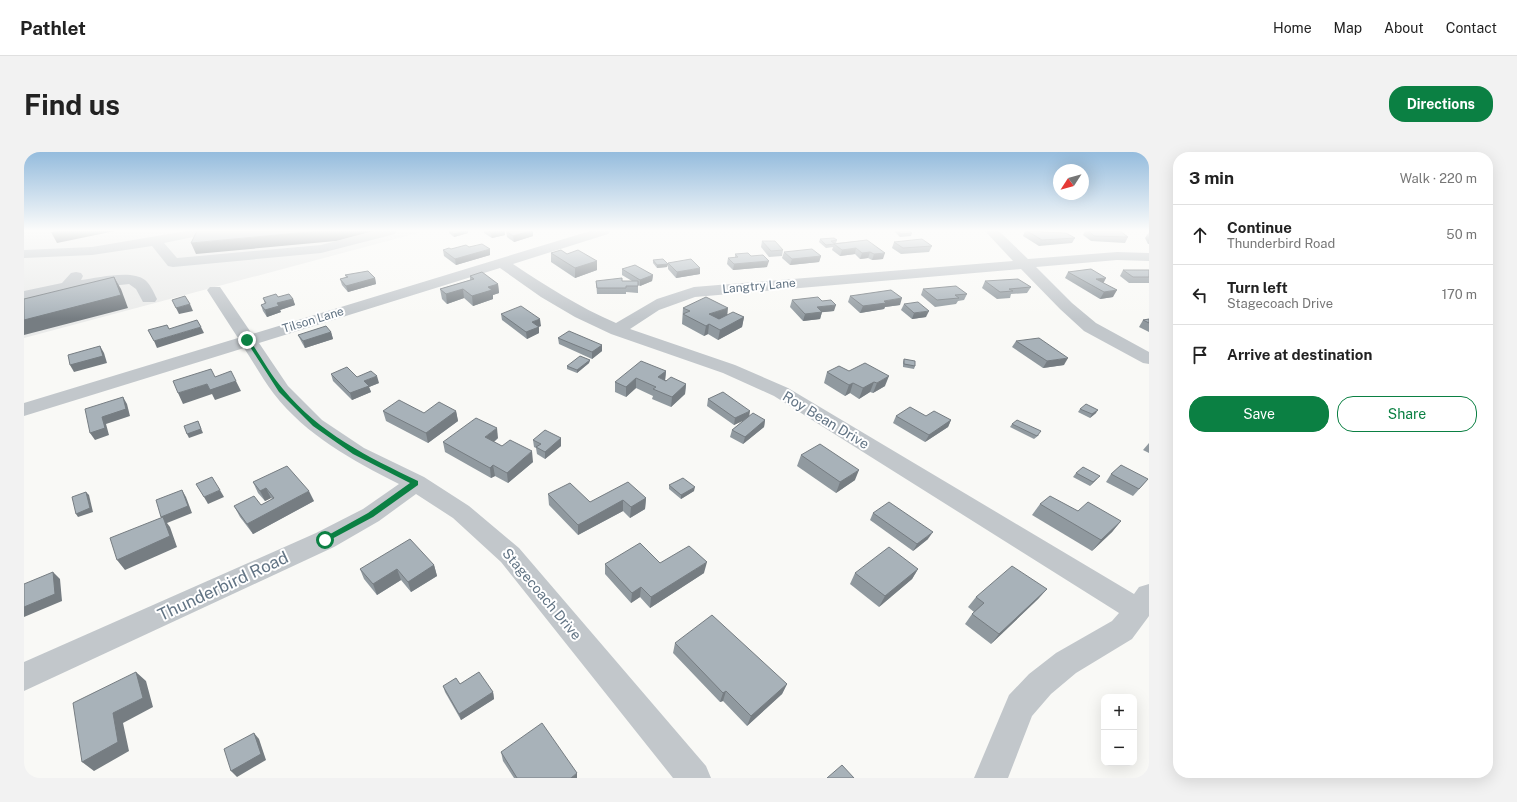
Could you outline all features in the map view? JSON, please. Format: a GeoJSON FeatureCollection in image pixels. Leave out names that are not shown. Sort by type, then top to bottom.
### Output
{"type":"FeatureCollection","features":[{"type":"Feature","properties":{"kind":"street"},"geometry":{"type":"LineString","coordinates":[[67,286],[91,260]]}},
{"type":"Feature","properties":{"kind":"street"},"geometry":{"type":"LineString","coordinates":[[172,260],[173,263],[202,260]]}},
{"type":"Feature","properties":{"kind":"street","name":"Tilson Lane"},"geometry":{"type":"LineString","coordinates":[[24,410],[507,260]]}},
{"type":"Feature","properties":{"kind":"street"},"geometry":{"type":"LineString","coordinates":[[1020,260],[1066,306],[1090,327],[1149,359]]}},
{"type":"Feature","properties":{"kind":"street","name":"Langtry Lane"},"geometry":{"type":"LineString","coordinates":[[617,330],[641,312],[652,306],[666,300],[694,292],[1068,260]]}},
{"type":"Feature","properties":{"kind":"street","name":"Roy Bean Drive"},"geometry":{"type":"LineString","coordinates":[[501,262],[563,304],[617,330],[729,369],[781,392],[1143,602]]}},
{"type":"Feature","properties":{"kind":"street"},"geometry":{"type":"LineString","coordinates":[[24,296],[67,286],[133,280],[141,283],[149,299]]}},
{"type":"Feature","properties":{"kind":"street","name":"Stagecoach Drive"},"geometry":{"type":"LineString","coordinates":[[214,290],[281,390],[315,425],[356,453],[416,483],[461,512],[510,554],[694,778]]}},
{"type":"Feature","properties":{"kind":"street","name":"Thunderbird Road"},"geometry":{"type":"LineString","coordinates":[[24,677],[325,540],[371,515],[416,483]]}},
{"type":"Feature","properties":{"kind":"street"},"geometry":{"type":"LineString","coordinates":[[991,778],[1020,706],[1040,684],[1066,663],[1122,630],[1143,602]]}},
{"type":"Feature","properties":{"kind":"shaded area"},"geometry":{"type":"Polygon","coordinates":[[[24,260],[316,260],[24,338],[24,260]]]}},
{"type":"Feature","properties":{"kind":"building"},"geometry":{"type":"Polygon","coordinates":[[[563,260],[597,261],[575,268],[563,260]]]}},
{"type":"Feature","properties":{"kind":"building"},"geometry":{"type":"Polygon","coordinates":[[[653,260],[664,260],[668,264],[657,265],[653,260]]]}},
{"type":"Feature","properties":{"kind":"building"},"geometry":{"type":"Polygon","coordinates":[[[692,260],[700,268],[677,272],[668,263],[692,260]]]}},
{"type":"Feature","properties":{"kind":"building"},"geometry":{"type":"Polygon","coordinates":[[[730,260],[769,261],[734,264],[730,260]]]}},
{"type":"Feature","properties":{"kind":"building"},"geometry":{"type":"Polygon","coordinates":[[[635,265],[653,275],[640,280],[622,269],[635,265]]]}},
{"type":"Feature","properties":{"kind":"building"},"geometry":{"type":"Polygon","coordinates":[[[1091,269],[1106,278],[1096,279],[1117,290],[1104,292],[1068,272],[1091,269]]]}},
{"type":"Feature","properties":{"kind":"building"},"geometry":{"type":"Polygon","coordinates":[[[1123,270],[1149,270],[1149,277],[1133,277],[1123,270]]]}},
{"type":"Feature","properties":{"kind":"building"},"geometry":{"type":"Polygon","coordinates":[[[368,271],[375,278],[346,286],[340,279],[348,277],[345,275],[368,271]]]}},
{"type":"Feature","properties":{"kind":"building"},"geometry":{"type":"Polygon","coordinates":[[[482,272],[498,284],[488,287],[492,290],[472,296],[463,289],[446,294],[440,289],[474,279],[470,276],[482,272]]]}},
{"type":"Feature","properties":{"kind":"building"},"geometry":{"type":"Polygon","coordinates":[[[114,277],[121,295],[24,320],[24,299],[114,277]]]}},
{"type":"Feature","properties":{"kind":"building"},"geometry":{"type":"Polygon","coordinates":[[[622,278],[622,281],[638,281],[638,286],[626,286],[626,288],[597,288],[596,281],[622,278]]]}},
{"type":"Feature","properties":{"kind":"building"},"geometry":{"type":"Polygon","coordinates":[[[1018,279],[1031,287],[1009,289],[1013,291],[1000,292],[985,281],[1018,279]]]}},
{"type":"Feature","properties":{"kind":"building"},"geometry":{"type":"Polygon","coordinates":[[[956,286],[967,294],[955,295],[959,298],[937,300],[923,289],[956,286]]]}},
{"type":"Feature","properties":{"kind":"building"},"geometry":{"type":"Polygon","coordinates":[[[891,290],[902,298],[884,301],[886,303],[863,306],[850,296],[891,290]]]}},
{"type":"Feature","properties":{"kind":"building"},"geometry":{"type":"Polygon","coordinates":[[[276,294],[278,297],[289,294],[293,299],[277,303],[279,306],[265,310],[261,305],[266,303],[263,298],[276,294]]]}},
{"type":"Feature","properties":{"kind":"building"},"geometry":{"type":"Polygon","coordinates":[[[185,296],[190,304],[176,308],[172,300],[185,296]]]}},
{"type":"Feature","properties":{"kind":"building"},"geometry":{"type":"Polygon","coordinates":[[[706,297],[728,308],[709,314],[719,319],[733,312],[744,317],[720,330],[709,324],[706,326],[683,314],[690,311],[683,308],[706,297]]]}},
{"type":"Feature","properties":{"kind":"building"},"geometry":{"type":"Polygon","coordinates":[[[818,297],[822,301],[831,300],[836,305],[817,307],[822,312],[805,314],[792,300],[818,297]]]}},
{"type":"Feature","properties":{"kind":"building"},"geometry":{"type":"Polygon","coordinates":[[[918,302],[929,311],[914,313],[904,304],[918,302]]]}},
{"type":"Feature","properties":{"kind":"building"},"geometry":{"type":"Polygon","coordinates":[[[521,306],[540,319],[532,322],[539,327],[526,332],[501,314],[521,306]]]}},
{"type":"Feature","properties":{"kind":"building"},"geometry":{"type":"Polygon","coordinates":[[[1149,319],[1149,323],[1143,320],[1149,319]]]}},
{"type":"Feature","properties":{"kind":"building"},"geometry":{"type":"Polygon","coordinates":[[[197,320],[201,327],[154,341],[148,330],[167,325],[169,329],[197,320]]]}},
{"type":"Feature","properties":{"kind":"building"},"geometry":{"type":"Polygon","coordinates":[[[326,326],[331,332],[303,341],[298,335],[326,326]]]}},
{"type":"Feature","properties":{"kind":"building"},"geometry":{"type":"Polygon","coordinates":[[[569,331],[602,345],[592,352],[558,338],[569,331]]]}},
{"type":"Feature","properties":{"kind":"building"},"geometry":{"type":"Polygon","coordinates":[[[1039,338],[1068,358],[1047,361],[1016,341],[1039,338]]]}},
{"type":"Feature","properties":{"kind":"building"},"geometry":{"type":"Polygon","coordinates":[[[100,346],[103,356],[70,365],[68,355],[100,346]]]}},
{"type":"Feature","properties":{"kind":"building"},"geometry":{"type":"Polygon","coordinates":[[[580,356],[590,360],[577,370],[567,366],[580,356]]]}},
{"type":"Feature","properties":{"kind":"building"},"geometry":{"type":"Polygon","coordinates":[[[904,359],[915,361],[915,366],[904,364],[904,359]]]}},
{"type":"Feature","properties":{"kind":"building"},"geometry":{"type":"Polygon","coordinates":[[[641,361],[666,371],[658,377],[666,381],[671,377],[686,384],[672,397],[653,389],[656,387],[636,378],[626,387],[615,382],[641,361]]]}},
{"type":"Feature","properties":{"kind":"building"},"geometry":{"type":"Polygon","coordinates":[[[865,363],[889,376],[877,383],[874,382],[863,388],[853,383],[849,385],[827,372],[839,366],[849,371],[865,363]]]}},
{"type":"Feature","properties":{"kind":"building"},"geometry":{"type":"Polygon","coordinates":[[[347,367],[357,377],[371,371],[377,376],[364,381],[369,386],[350,393],[331,374],[347,367]]]}},
{"type":"Feature","properties":{"kind":"building"},"geometry":{"type":"Polygon","coordinates":[[[211,369],[215,377],[231,371],[236,381],[210,390],[207,384],[178,393],[173,381],[211,369]]]}},
{"type":"Feature","properties":{"kind":"building"},"geometry":{"type":"Polygon","coordinates":[[[723,392],[750,411],[735,418],[708,399],[723,392]]]}},
{"type":"Feature","properties":{"kind":"building"},"geometry":{"type":"Polygon","coordinates":[[[123,397],[126,409],[102,417],[105,428],[90,433],[85,409],[123,397]]]}},
{"type":"Feature","properties":{"kind":"building"},"geometry":{"type":"Polygon","coordinates":[[[399,400],[424,413],[439,402],[456,411],[426,433],[383,411],[399,400]]]}},
{"type":"Feature","properties":{"kind":"building"},"geometry":{"type":"Polygon","coordinates":[[[1086,404],[1098,410],[1092,414],[1080,409],[1086,404]]]}},
{"type":"Feature","properties":{"kind":"building"},"geometry":{"type":"Polygon","coordinates":[[[910,407],[926,416],[934,411],[951,420],[929,435],[896,416],[910,407]]]}},
{"type":"Feature","properties":{"kind":"building"},"geometry":{"type":"Polygon","coordinates":[[[753,413],[765,420],[745,437],[732,430],[753,413]]]}},
{"type":"Feature","properties":{"kind":"building"},"geometry":{"type":"Polygon","coordinates":[[[476,418],[497,428],[485,437],[502,446],[510,440],[532,451],[507,473],[493,465],[490,468],[443,442],[476,418]]]}},
{"type":"Feature","properties":{"kind":"building"},"geometry":{"type":"Polygon","coordinates":[[[1017,420],[1041,431],[1037,436],[1012,424],[1017,420]]]}},
{"type":"Feature","properties":{"kind":"building"},"geometry":{"type":"Polygon","coordinates":[[[198,421],[201,429],[187,434],[184,426],[198,421]]]}},
{"type":"Feature","properties":{"kind":"building"},"geometry":{"type":"Polygon","coordinates":[[[545,430],[561,438],[545,452],[536,447],[541,444],[533,440],[545,430]]]}},
{"type":"Feature","properties":{"kind":"building"},"geometry":{"type":"Polygon","coordinates":[[[820,444],[859,470],[840,482],[801,455],[820,444]]]}},
{"type":"Feature","properties":{"kind":"building"},"geometry":{"type":"Polygon","coordinates":[[[1121,465],[1148,479],[1139,489],[1111,474],[1121,465]]]}},
{"type":"Feature","properties":{"kind":"building"},"geometry":{"type":"Polygon","coordinates":[[[287,466],[309,491],[247,524],[234,506],[254,496],[261,505],[274,498],[266,488],[260,491],[253,482],[287,466]]]}},
{"type":"Feature","properties":{"kind":"building"},"geometry":{"type":"Polygon","coordinates":[[[1083,467],[1100,476],[1093,482],[1076,473],[1083,467]]]}},
{"type":"Feature","properties":{"kind":"building"},"geometry":{"type":"Polygon","coordinates":[[[212,477],[220,490],[204,497],[196,484],[212,477]]]}},
{"type":"Feature","properties":{"kind":"building"},"geometry":{"type":"Polygon","coordinates":[[[683,478],[695,487],[681,495],[669,485],[683,478]]]}},
{"type":"Feature","properties":{"kind":"building"},"geometry":{"type":"Polygon","coordinates":[[[628,482],[646,498],[631,507],[623,500],[578,525],[548,494],[570,483],[590,502],[628,482]]]}},
{"type":"Feature","properties":{"kind":"building"},"geometry":{"type":"Polygon","coordinates":[[[182,490],[188,506],[161,517],[156,500],[182,490]]]}},
{"type":"Feature","properties":{"kind":"building"},"geometry":{"type":"Polygon","coordinates":[[[86,492],[90,508],[76,514],[72,497],[86,492]]]}},
{"type":"Feature","properties":{"kind":"building"},"geometry":{"type":"Polygon","coordinates":[[[1050,496],[1078,511],[1088,502],[1121,521],[1101,540],[1040,504],[1050,496]]]}},
{"type":"Feature","properties":{"kind":"building"},"geometry":{"type":"Polygon","coordinates":[[[889,502],[933,532],[917,544],[873,513],[889,502]]]}},
{"type":"Feature","properties":{"kind":"building"},"geometry":{"type":"Polygon","coordinates":[[[163,517],[170,536],[117,560],[110,538],[163,517]]]}},
{"type":"Feature","properties":{"kind":"building"},"geometry":{"type":"Polygon","coordinates":[[[410,539],[434,565],[408,582],[397,569],[373,584],[360,569],[410,539]]]}},
{"type":"Feature","properties":{"kind":"building"},"geometry":{"type":"Polygon","coordinates":[[[640,543],[660,563],[689,546],[707,562],[651,597],[641,587],[632,593],[605,564],[640,543]]]}},
{"type":"Feature","properties":{"kind":"building"},"geometry":{"type":"Polygon","coordinates":[[[889,547],[918,569],[885,596],[855,573],[889,547]]]}},
{"type":"Feature","properties":{"kind":"building"},"geometry":{"type":"Polygon","coordinates":[[[1012,566],[1047,589],[999,634],[972,614],[984,603],[976,597],[1012,566]]]}},
{"type":"Feature","properties":{"kind":"building"},"geometry":{"type":"Polygon","coordinates":[[[53,572],[55,594],[24,607],[24,584],[53,572]]]}},
{"type":"Feature","properties":{"kind":"building"},"geometry":{"type":"Polygon","coordinates":[[[712,615],[787,684],[751,716],[726,691],[723,693],[675,643],[712,615]]]}},
{"type":"Feature","properties":{"kind":"building"},"geometry":{"type":"Polygon","coordinates":[[[136,672],[143,698],[113,713],[118,742],[82,762],[73,703],[136,672]]]}},
{"type":"Feature","properties":{"kind":"building"},"geometry":{"type":"Polygon","coordinates":[[[479,672],[493,692],[459,714],[443,686],[456,678],[460,684],[479,672]]]}},
{"type":"Feature","properties":{"kind":"building"},"geometry":{"type":"Polygon","coordinates":[[[542,723],[577,773],[571,778],[517,778],[501,752],[542,723]]]}},
{"type":"Feature","properties":{"kind":"building"},"geometry":{"type":"Polygon","coordinates":[[[254,733],[261,754],[231,771],[224,749],[254,733]]]}},
{"type":"Feature","properties":{"kind":"building"},"geometry":{"type":"Polygon","coordinates":[[[842,765],[854,778],[827,778],[842,765]]]}},
{"type":"Feature","properties":{"kind":"route"},"geometry":{"type":"LineString","coordinates":[[247,340],[281,390],[315,425],[356,453],[416,483],[371,515],[325,540]]}}]}
